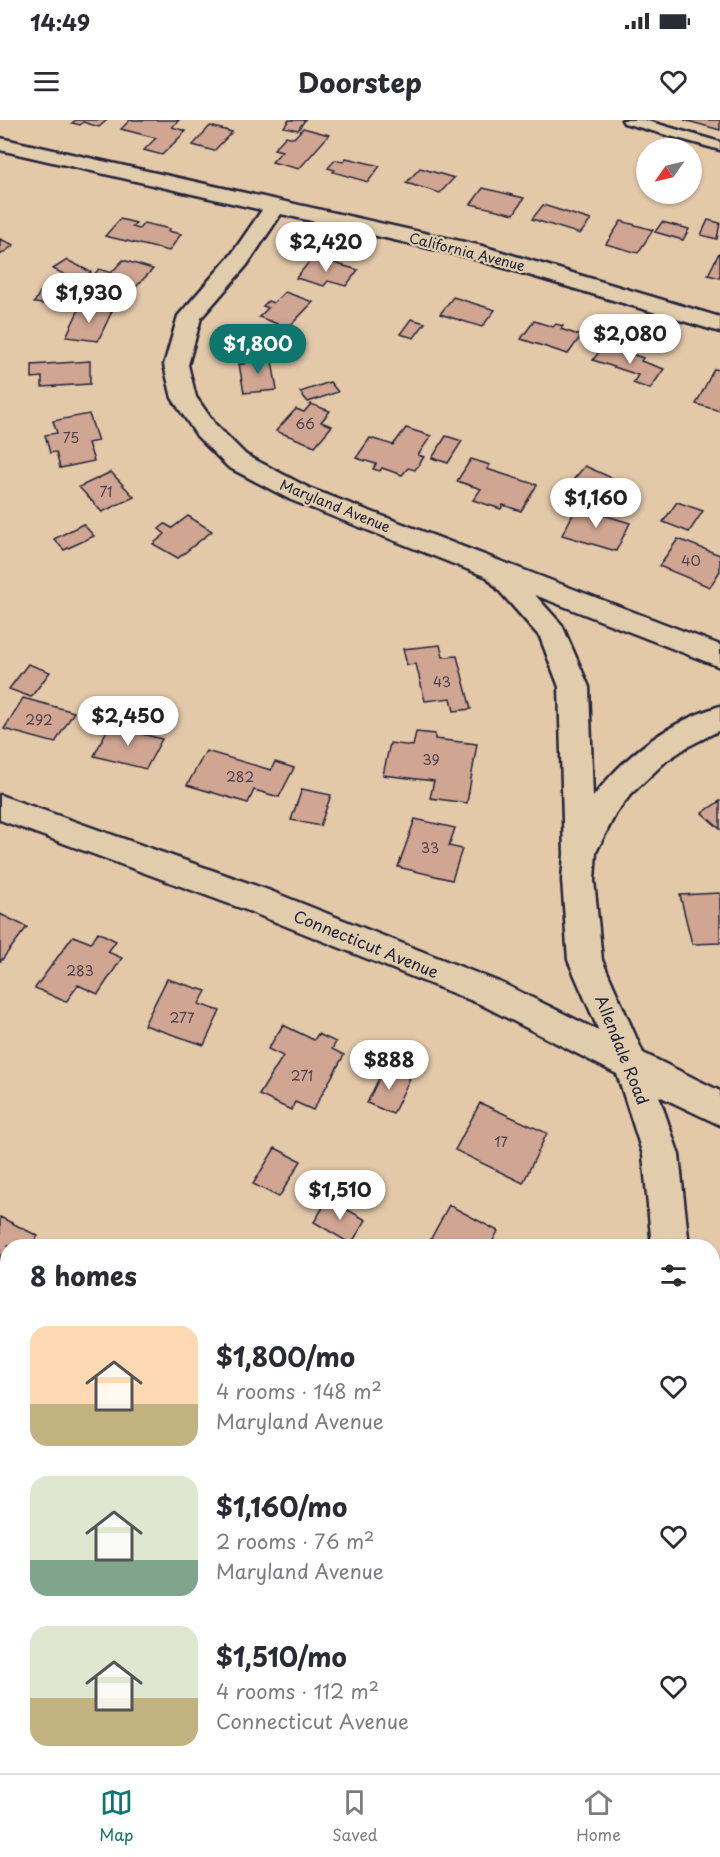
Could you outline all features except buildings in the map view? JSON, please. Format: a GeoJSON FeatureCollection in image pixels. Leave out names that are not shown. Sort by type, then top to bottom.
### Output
{"type":"FeatureCollection","features":[{"type":"Feature","properties":{"kind":"street","name":"California Avenue"},"geometry":{"type":"LineString","coordinates":[[0,144],[274,208],[474,251],[720,325]]}},
{"type":"Feature","properties":{"kind":"street","name":"Maryland Avenue"},"geometry":{"type":"LineString","coordinates":[[274,208],[239,260],[190,316],[176,365],[184,398],[206,430],[237,461],[300,494],[720,656]]}},
{"type":"Feature","properties":{"kind":"street","name":"Allendale Road"},"geometry":{"type":"LineString","coordinates":[[494,569],[525,599],[552,632],[574,687],[580,854],[578,880],[585,960],[631,1064],[661,1155],[669,1239]]}},
{"type":"Feature","properties":{"kind":"street","name":"Allendale Road"},"geometry":{"type":"LineString","coordinates":[[580,854],[591,823],[608,798],[630,774],[682,735],[720,717]]}},
{"type":"Feature","properties":{"kind":"street","name":"Connecticut Avenue"},"geometry":{"type":"LineString","coordinates":[[0,807],[257,900],[492,994],[720,1109]]}},
{"type":"Feature","properties":{"kind":"lane"},"geometry":{"type":"LineString","coordinates":[[629,120],[720,146]]}}]}
